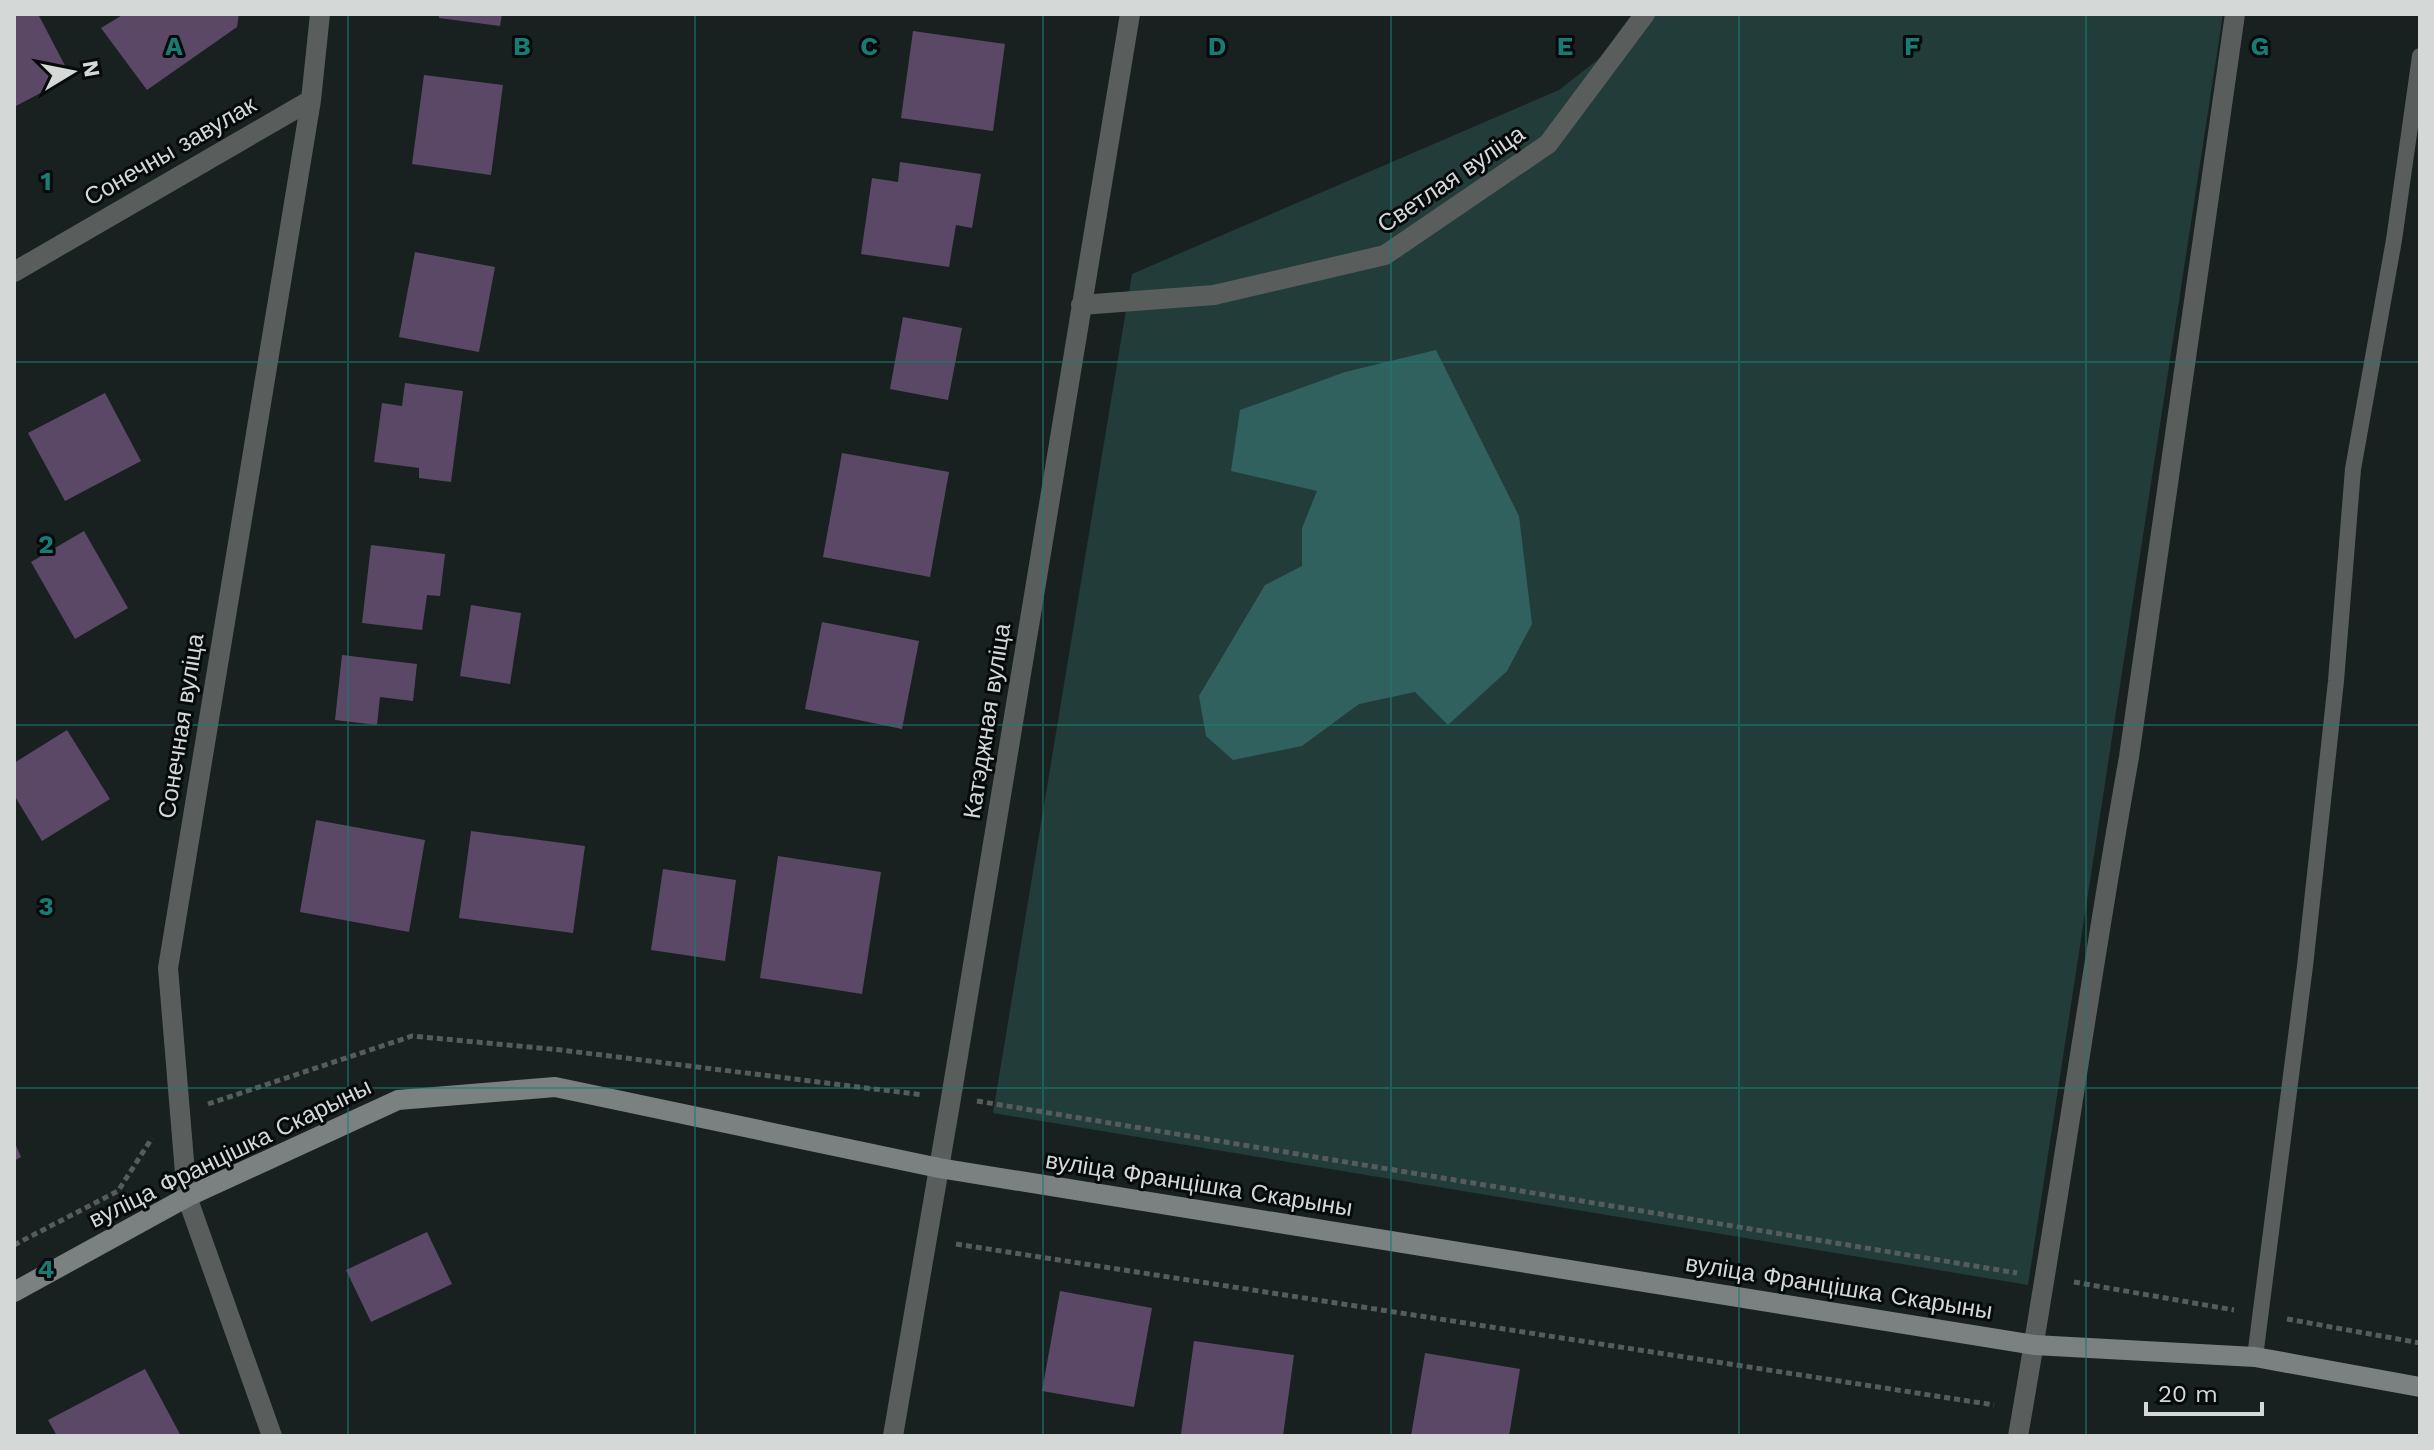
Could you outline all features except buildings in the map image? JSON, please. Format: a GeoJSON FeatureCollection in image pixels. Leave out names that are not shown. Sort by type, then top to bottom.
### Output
{"type":"FeatureCollection","features":[{"type":"Feature","properties":{"kind":"street","name":"Сонечная вуліца"},"geometry":{"type":"LineString","coordinates":[[272,1436],[187,1197],[168,968],[311,100],[320,14]]}},
{"type":"Feature","properties":{"kind":"street","name":"Катэджная вуліца"},"geometry":{"type":"LineString","coordinates":[[893,1436],[1130,14]]}},
{"type":"Feature","properties":{"kind":"street","name":"Светлая вуліца"},"geometry":{"type":"LineString","coordinates":[[1081,305],[1214,295],[1385,255],[1548,144],[1645,14]]}},
{"type":"Feature","properties":{"kind":"street"},"geometry":{"type":"LineString","coordinates":[[2018,1436],[2129,757],[2235,14]]}},
{"type":"Feature","properties":{"kind":"street","name":"Сонечны завулак"},"geometry":{"type":"LineString","coordinates":[[14,272],[311,100]]}},
{"type":"Feature","properties":{"kind":"street","name":"вуліца Францішка Скарыны"},"geometry":{"type":"LineString","coordinates":[[14,1292],[187,1197],[398,1100],[555,1087],[939,1168],[2034,1345],[2255,1357],[2420,1387]]}},
{"type":"Feature","properties":{"kind":"lane"},"geometry":{"type":"LineString","coordinates":[[2255,1357],[2305,966],[2335,697],[2353,469],[2394,240],[2420,56]]}},
{"type":"Feature","properties":{"kind":"path"},"geometry":{"type":"LineString","coordinates":[[14,1245],[118,1191],[153,1137],[198,1107],[412,1036],[561,1050],[951,1098],[2046,1278],[2420,1343]]}},
{"type":"Feature","properties":{"kind":"path"},"geometry":{"type":"LineString","coordinates":[[927,1239],[2022,1409]]}},
{"type":"Feature","properties":{"kind":"shaded area"},"geometry":{"type":"Polygon","coordinates":[[[1656,14],[2223,14],[2028,1285],[993,1113],[1132,274],[1559,90],[1656,14]]]}},
{"type":"Feature","properties":{"kind":"shaded area"},"geometry":{"type":"Polygon","coordinates":[[[1436,350],[1519,516],[1532,624],[1507,671],[1448,725],[1415,692],[1359,704],[1302,746],[1233,760],[1206,736],[1199,696],[1265,585],[1302,566],[1302,528],[1317,491],[1231,471],[1240,410],[1345,372],[1436,350]]]}}]}
